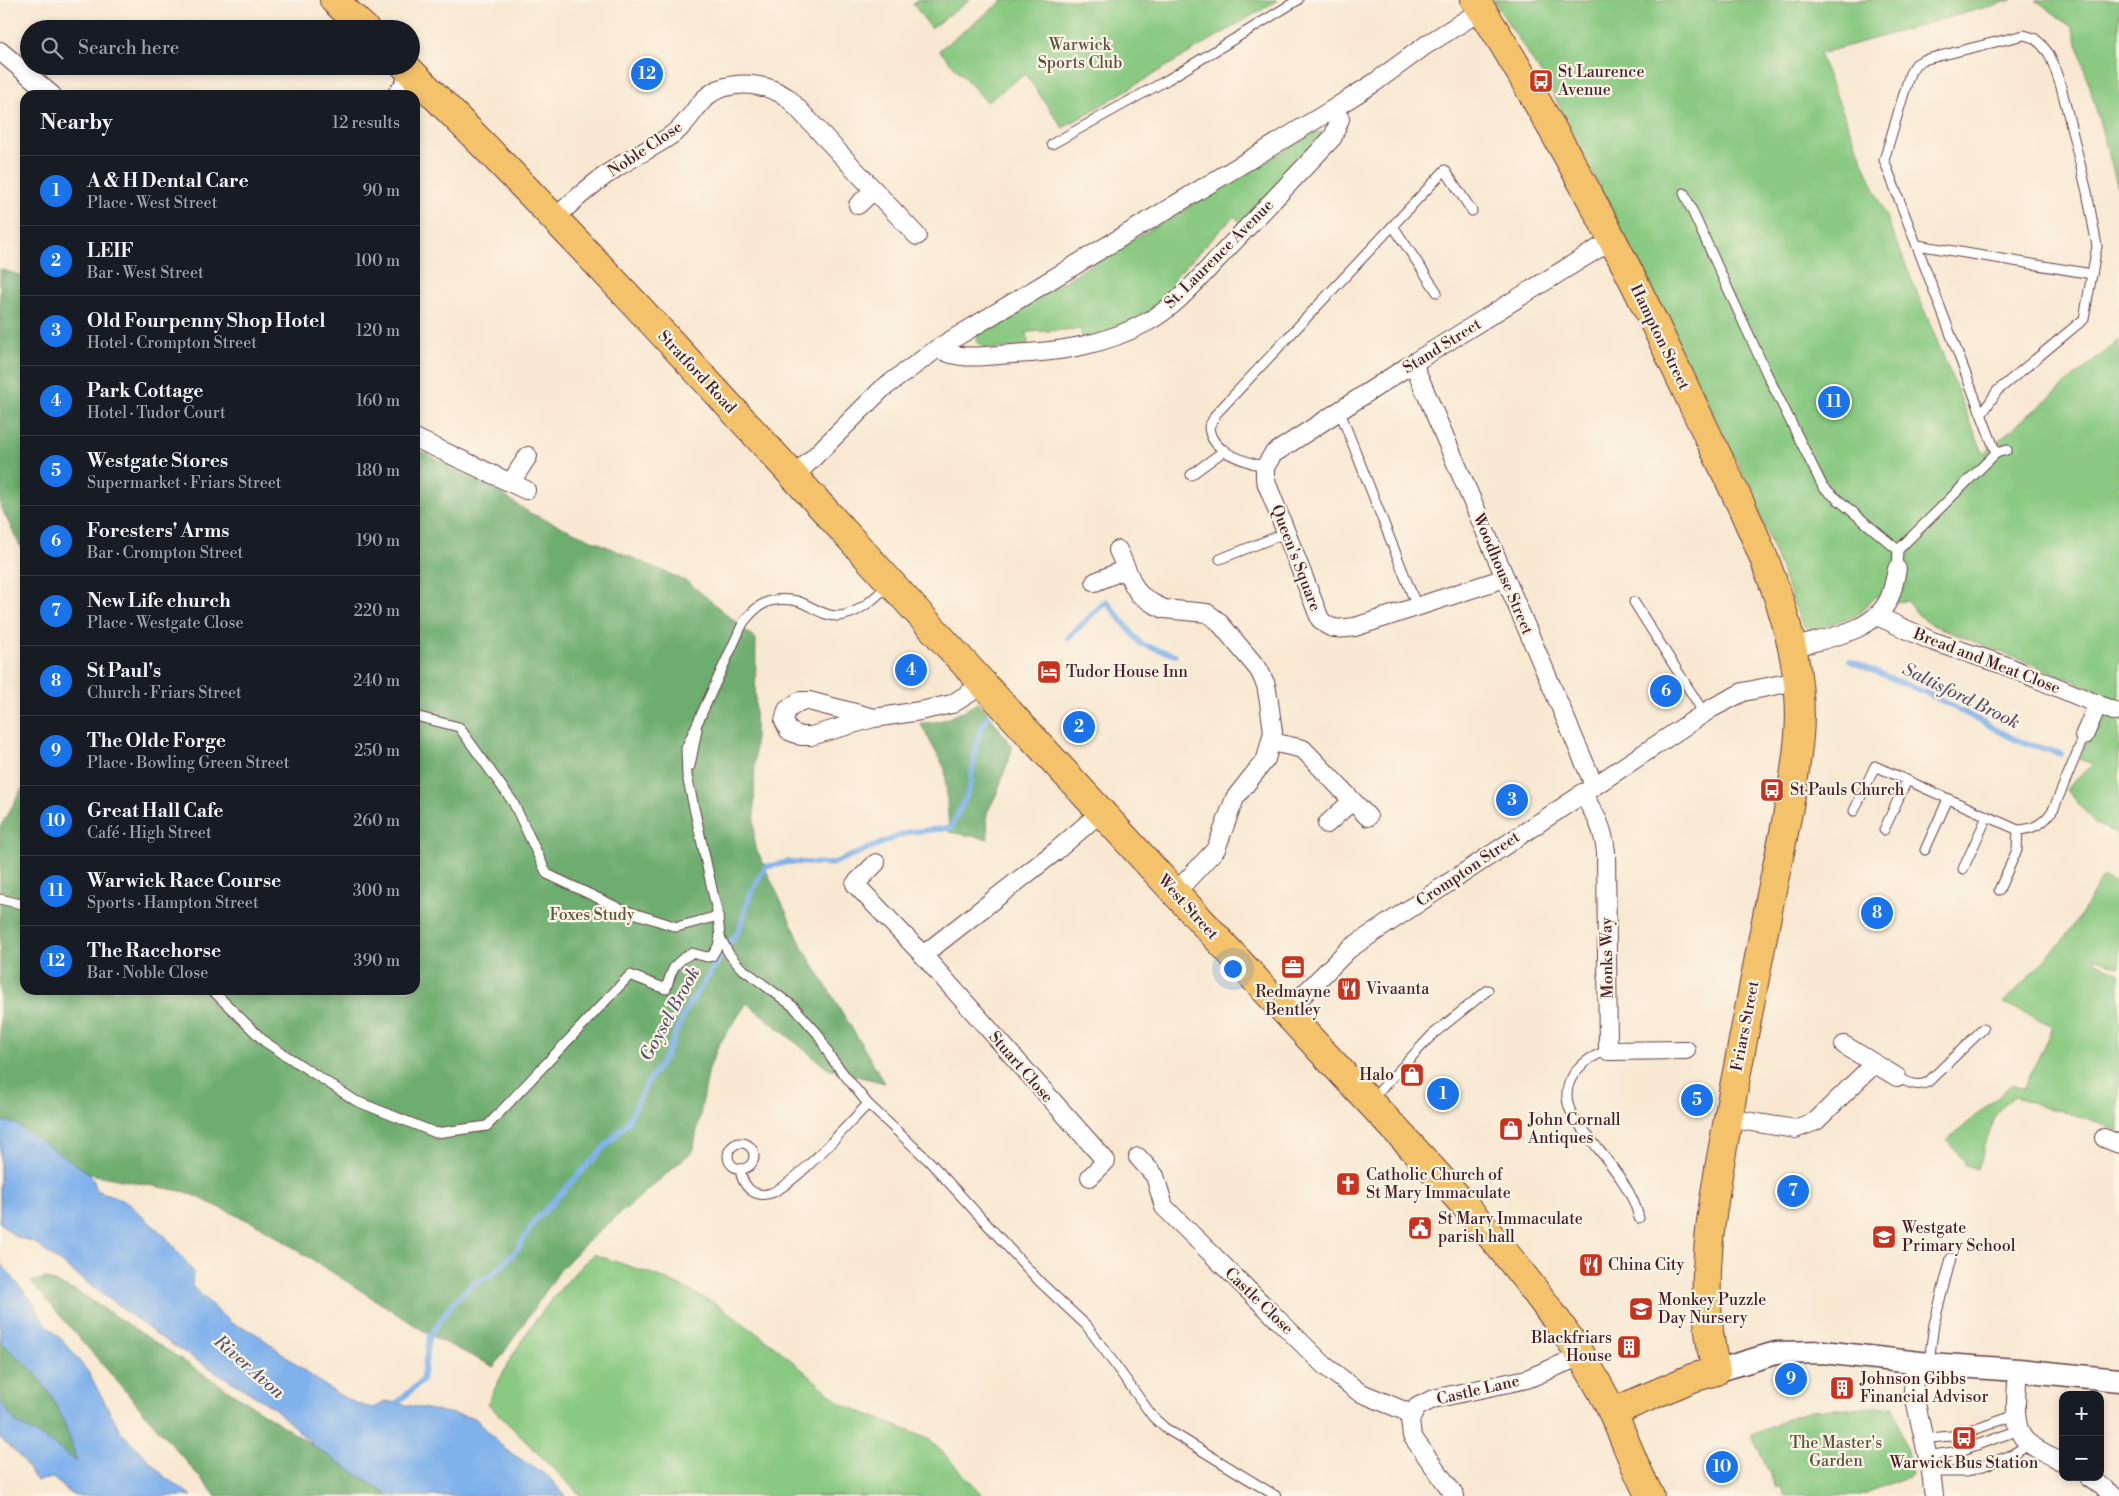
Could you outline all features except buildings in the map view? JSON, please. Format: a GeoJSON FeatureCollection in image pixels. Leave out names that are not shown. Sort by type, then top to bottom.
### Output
{"type":"FeatureCollection","features":[{"type":"Feature","properties":{"kind":"main road"},"geometry":{"type":"LineString","coordinates":[[334,0],[355,20]]}},
{"type":"Feature","properties":{"kind":"main road","name":"Hampton Street"},"geometry":{"type":"LineString","coordinates":[[1479,5],[1538,103],[1612,240],[1662,339],[1756,542],[1772,581],[1792,648],[1797,681]]}},
{"type":"Feature","properties":{"kind":"main road","name":"Stratford Road"},"geometry":{"type":"LineString","coordinates":[[404,78],[417,90]]}},
{"type":"Feature","properties":{"kind":"main road","name":"Stratford Road"},"geometry":{"type":"LineString","coordinates":[[420,93],[554,219],[795,476],[984,684]]}},
{"type":"Feature","properties":{"kind":"main road","name":"Friars Street"},"geometry":{"type":"LineString","coordinates":[[1716,1371],[1708,1321],[1708,1241],[1728,1118],[1793,780],[1799,734],[1797,681]]}},
{"type":"Feature","properties":{"kind":"main road","name":"West Street"},"geometry":{"type":"LineString","coordinates":[[984,684],[1463,1203],[1537,1295],[1581,1356],[1613,1412],[1637,1473],[1650,1496]]}},
{"type":"Feature","properties":{"kind":"main road"},"geometry":{"type":"LineString","coordinates":[[1613,1412],[1692,1378],[1716,1371]]}},
{"type":"Feature","properties":{"kind":"street"},"geometry":{"type":"LineString","coordinates":[[795,476],[882,389],[938,348],[1334,109],[1426,45],[1479,5]]}},
{"type":"Feature","properties":{"kind":"street"},"geometry":{"type":"LineString","coordinates":[[0,51],[20,68]]}},
{"type":"Feature","properties":{"kind":"street"},"geometry":{"type":"LineString","coordinates":[[28,75],[46,90]]}},
{"type":"Feature","properties":{"kind":"street","name":"Noble Close"},"geometry":{"type":"LineString","coordinates":[[554,219],[588,187],[679,130],[707,95],[720,88],[736,85],[764,87],[778,91],[788,98],[917,236]]}},
{"type":"Feature","properties":{"kind":"street","name":"St. Laurence Avenue"},"geometry":{"type":"LineString","coordinates":[[938,348],[951,356],[965,356],[1018,354],[1084,347],[1119,336],[1149,321],[1181,296],[1333,137],[1340,119],[1334,109]]}},
{"type":"Feature","properties":{"kind":"street"},"geometry":{"type":"LineString","coordinates":[[858,205],[874,190]]}},
{"type":"Feature","properties":{"kind":"street","name":"Stand Street"},"geometry":{"type":"LineString","coordinates":[[1269,461],[1413,363],[1612,240]]}},
{"type":"Feature","properties":{"kind":"street","name":"Woodhouse Street"},"geometry":{"type":"LineString","coordinates":[[1413,363],[1505,578],[1588,789]]}},
{"type":"Feature","properties":{"kind":"street"},"geometry":{"type":"LineString","coordinates":[[420,440],[518,486],[528,456]]}},
{"type":"Feature","properties":{"kind":"street","name":"Queen's Square"},"geometry":{"type":"LineString","coordinates":[[1269,461],[1265,479],[1320,619],[1326,626],[1335,629],[1355,627],[1505,578]]}},
{"type":"Feature","properties":{"kind":"street"},"geometry":{"type":"LineString","coordinates":[[1118,550],[1139,594],[1164,609],[1206,613],[1218,621],[1255,665],[1266,685],[1272,723],[1272,742],[1266,759],[1235,798],[1216,850],[1175,893]]}},
{"type":"Feature","properties":{"kind":"street"},"geometry":{"type":"LineString","coordinates":[[1095,582],[1126,569]]}},
{"type":"Feature","properties":{"kind":"street"},"geometry":{"type":"LineString","coordinates":[[1792,648],[1853,630],[1877,616],[1890,597],[1897,569]]}},
{"type":"Feature","properties":{"kind":"street","name":"Bread and Meat Close"},"geometry":{"type":"LineString","coordinates":[[1877,616],[1932,642],[2004,665],[2118,712]]}},
{"type":"Feature","properties":{"kind":"street","name":"Crompton Street"},"geometry":{"type":"LineString","coordinates":[[1286,1012],[1349,949],[1704,713],[1743,692],[1797,681]]}},
{"type":"Feature","properties":{"kind":"street"},"geometry":{"type":"LineString","coordinates":[[874,718],[920,712],[952,704],[984,684]]}},
{"type":"Feature","properties":{"kind":"street"},"geometry":{"type":"LineString","coordinates":[[2084,736],[2098,704]]}},
{"type":"Feature","properties":{"kind":"street"},"geometry":{"type":"LineString","coordinates":[[1272,742],[1303,749],[1368,817]]}},
{"type":"Feature","properties":{"kind":"street","name":"Monks Way"},"geometry":{"type":"LineString","coordinates":[[1588,789],[1600,822],[1606,852],[1608,1051]]}},
{"type":"Feature","properties":{"kind":"street"},"geometry":{"type":"LineString","coordinates":[[1327,824],[1352,800]]}},
{"type":"Feature","properties":{"kind":"street"},"geometry":{"type":"LineString","coordinates":[[923,955],[1056,851],[1101,812]]}},
{"type":"Feature","properties":{"kind":"street","name":"Stuart Close"},"geometry":{"type":"LineString","coordinates":[[876,863],[855,884],[923,955],[1106,1161],[1090,1177]]}},
{"type":"Feature","properties":{"kind":"street"},"geometry":{"type":"LineString","coordinates":[[1844,1045],[1874,1065],[1897,1077]]}},
{"type":"Feature","properties":{"kind":"street"},"geometry":{"type":"LineString","coordinates":[[1608,1051],[1686,1050]]}},
{"type":"Feature","properties":{"kind":"street"},"geometry":{"type":"LineString","coordinates":[[1728,1118],[1795,1129],[1806,1127],[1816,1121],[1874,1065]]}},
{"type":"Feature","properties":{"kind":"street","name":"Castle Close"},"geometry":{"type":"LineString","coordinates":[[1138,1157],[1155,1176],[1164,1207],[1325,1366],[1359,1392],[1412,1414]]}},
{"type":"Feature","properties":{"kind":"street"},"geometry":{"type":"LineString","coordinates":[[1716,1371],[1776,1353],[1835,1352],[1922,1364],[2018,1370],[2119,1380]]}},
{"type":"Feature","properties":{"kind":"street","name":"Castle Lane"},"geometry":{"type":"LineString","coordinates":[[1412,1414],[1417,1407],[1428,1401],[1527,1379],[1581,1356]]}},
{"type":"Feature","properties":{"kind":"street"},"geometry":{"type":"LineString","coordinates":[[1922,1364],[1913,1390],[1934,1496]]}},
{"type":"Feature","properties":{"kind":"street"},"geometry":{"type":"LineString","coordinates":[[2018,1370],[2017,1423],[2022,1438],[2029,1444],[2059,1460]]}},
{"type":"Feature","properties":{"kind":"street"},"geometry":{"type":"LineString","coordinates":[[1412,1414],[1410,1429],[1416,1444],[1455,1496]]}},
{"type":"Feature","properties":{"kind":"street"},"geometry":{"type":"LineString","coordinates":[[2094,1481],[2115,1496]]}},
{"type":"Feature","properties":{"kind":"lane"},"geometry":{"type":"LineString","coordinates":[[1052,144],[1176,75],[1298,0]]}},
{"type":"Feature","properties":{"kind":"lane"},"geometry":{"type":"LineString","coordinates":[[1982,414],[1997,391],[2084,319],[2097,246],[2087,192],[2062,90],[2049,54],[2034,38],[2024,35],[1923,60],[1916,64],[1910,73],[1884,160],[1996,453]]}},
{"type":"Feature","properties":{"kind":"lane"},"geometry":{"type":"LineString","coordinates":[[1269,461],[1231,456],[1210,432],[1211,422],[1216,414],[1445,170],[1472,212]]}},
{"type":"Feature","properties":{"kind":"lane"},"geometry":{"type":"LineString","coordinates":[[1684,193],[1767,374],[1824,487],[1898,550]]}},
{"type":"Feature","properties":{"kind":"lane"},"geometry":{"type":"LineString","coordinates":[[1393,226],[1437,292]]}},
{"type":"Feature","properties":{"kind":"lane"},"geometry":{"type":"LineString","coordinates":[[1916,245],[2092,274]]}},
{"type":"Feature","properties":{"kind":"lane"},"geometry":{"type":"LineString","coordinates":[[1340,412],[1417,607]]}},
{"type":"Feature","properties":{"kind":"lane"},"geometry":{"type":"LineString","coordinates":[[1191,475],[1225,450]]}},
{"type":"Feature","properties":{"kind":"lane"},"geometry":{"type":"LineString","coordinates":[[1897,569],[1898,550],[1996,453],[2007,450]]}},
{"type":"Feature","properties":{"kind":"lane"},"geometry":{"type":"LineString","coordinates":[[1220,559],[1286,533]]}},
{"type":"Feature","properties":{"kind":"lane"},"geometry":{"type":"LineString","coordinates":[[217,995],[265,1042],[356,1101],[436,1133],[488,1126],[630,975],[666,989],[674,966],[678,962],[692,953],[707,957],[712,956],[718,946],[720,937],[718,916],[687,776],[686,748],[743,623],[759,604],[771,600],[797,602],[826,615],[843,615],[864,605],[891,582]]}},
{"type":"Feature","properties":{"kind":"lane"},"geometry":{"type":"LineString","coordinates":[[1634,602],[1704,713]]}},
{"type":"Feature","properties":{"kind":"lane"},"geometry":{"type":"LineString","coordinates":[[420,717],[459,727],[513,802],[547,874],[621,909],[676,927],[718,916]]}},
{"type":"Feature","properties":{"kind":"lane"},"geometry":{"type":"LineString","coordinates":[[1854,811],[1874,766],[2018,830],[2034,828],[2050,816],[2063,791],[2084,736]]}},
{"type":"Feature","properties":{"kind":"lane"},"geometry":{"type":"LineString","coordinates":[[1884,830],[1907,780]]}},
{"type":"Feature","properties":{"kind":"lane"},"geometry":{"type":"LineString","coordinates":[[1925,850],[1948,799]]}},
{"type":"Feature","properties":{"kind":"lane"},"geometry":{"type":"LineString","coordinates":[[1963,869],[1987,817]]}},
{"type":"Feature","properties":{"kind":"lane"},"geometry":{"type":"LineString","coordinates":[[1999,890],[2017,850],[2018,830]]}},
{"type":"Feature","properties":{"kind":"lane"},"geometry":{"type":"LineString","coordinates":[[0,899],[20,905]]}},
{"type":"Feature","properties":{"kind":"lane"},"geometry":{"type":"LineString","coordinates":[[720,937],[729,954],[740,967],[794,1007],[818,1034],[831,1058],[868,1104],[929,1161],[1040,1282],[1087,1326],[1153,1417],[1165,1428],[1276,1496]]}},
{"type":"Feature","properties":{"kind":"lane"},"geometry":{"type":"LineString","coordinates":[[1370,1102],[1432,1035],[1488,990]]}},
{"type":"Feature","properties":{"kind":"lane"},"geometry":{"type":"LineString","coordinates":[[1897,1077],[1911,1084],[1923,1085],[1983,1028]]}},
{"type":"Feature","properties":{"kind":"lane"},"geometry":{"type":"LineString","coordinates":[[1608,1051],[1594,1056],[1577,1068],[1570,1083],[1568,1105],[1580,1126],[1630,1195],[1639,1218]]}},
{"type":"Feature","properties":{"kind":"lane"},"geometry":{"type":"LineString","coordinates":[[740,1169],[742,1182],[749,1190],[765,1194],[775,1191],[793,1179],[868,1104]]}},
{"type":"Feature","properties":{"kind":"lane"},"geometry":{"type":"LineString","coordinates":[[1922,1364],[1951,1258]]}},
{"type":"Feature","properties":{"kind":"lane"},"geometry":{"type":"LineString","coordinates":[[1926,1456],[1960,1451],[2017,1423]]}},
{"type":"Feature","properties":{"kind":"lane"},"geometry":{"type":"LineString","coordinates":[[1926,1456],[1960,1435],[2017,1423]]}},
{"type":"Feature","properties":{"kind":"lane"},"geometry":{"type":"LineString","coordinates":[[1926,1456],[1968,1472],[2009,1456],[2029,1444]]}},
{"type":"Feature","properties":{"kind":"green space"},"geometry":{"type":"Polygon","coordinates":[[[918,0],[970,0],[931,28],[913,4],[918,0]]]}},
{"type":"Feature","properties":{"kind":"green space","name":"Warwick Sports Club"},"geometry":{"type":"Polygon","coordinates":[[[1004,0],[1278,0],[1063,128],[1025,74],[987,102],[939,50],[1004,0]]]}},
{"type":"Feature","properties":{"kind":"green space"},"geometry":{"type":"Polygon","coordinates":[[[1493,0],[2012,0],[1819,54],[1983,453],[2119,340],[2119,835],[2095,823],[2066,789],[2093,764],[2079,759],[2107,694],[1932,625],[1915,612],[1907,601],[1893,602],[1877,596],[1856,616],[1811,630],[1802,625],[1749,486],[1549,86],[1493,0]]]}},
{"type":"Feature","properties":{"kind":"green space"},"geometry":{"type":"Polygon","coordinates":[[[2036,0],[2119,0],[2119,191],[2073,28],[2036,0]]]}},
{"type":"Feature","properties":{"kind":"green space"},"geometry":{"type":"Polygon","coordinates":[[[1322,132],[1325,137],[1244,226],[1234,216],[1174,278],[1184,288],[1147,318],[1082,341],[1081,329],[1027,332],[1028,345],[1007,348],[986,348],[976,341],[979,334],[1115,250],[1314,133],[1322,132]]]}},
{"type":"Feature","properties":{"kind":"green space"},"geometry":{"type":"Polygon","coordinates":[[[0,269],[20,275],[20,546],[0,505],[0,269]]]}},
{"type":"Feature","properties":{"kind":"green space","name":"Foxes Study"},"geometry":{"type":"Polygon","coordinates":[[[420,451],[494,489],[530,513],[688,582],[756,639],[754,844],[802,946],[885,1083],[828,1069],[747,1003],[718,1046],[709,1069],[693,1151],[587,1242],[561,1269],[494,1367],[430,1335],[260,1226],[186,1192],[90,1174],[43,1143],[0,1120],[0,827],[20,793],[20,995],[420,995],[420,451]]]}},
{"type":"Feature","properties":{"kind":"green space"},"geometry":{"type":"Polygon","coordinates":[[[979,702],[1013,747],[997,793],[987,813],[988,839],[949,832],[945,769],[920,723],[944,720],[979,702]]]}},
{"type":"Feature","properties":{"kind":"green space"},"geometry":{"type":"Polygon","coordinates":[[[2102,877],[2119,885],[2119,966],[2094,958],[2096,962],[2119,973],[2119,1132],[2092,1120],[2058,1110],[2050,1110],[2016,1096],[2007,1102],[1995,1119],[1977,1169],[1963,1164],[1964,1161],[1947,1141],[2011,1085],[2024,1089],[2053,1026],[2004,1003],[2063,940],[2084,910],[2102,877]]]}},
{"type":"Feature","properties":{"kind":"green space"},"geometry":{"type":"Polygon","coordinates":[[[593,1254],[661,1277],[715,1303],[777,1348],[842,1404],[931,1440],[983,1496],[581,1496],[488,1404],[508,1363],[533,1324],[561,1288],[593,1254]]]}},
{"type":"Feature","properties":{"kind":"green space"},"geometry":{"type":"Polygon","coordinates":[[[45,1278],[80,1293],[390,1496],[216,1496],[31,1282],[45,1278]]]}},
{"type":"Feature","properties":{"kind":"green space"},"geometry":{"type":"Polygon","coordinates":[[[0,1340],[31,1369],[54,1401],[65,1425],[77,1462],[52,1443],[16,1423],[0,1400],[0,1340]]]}},
{"type":"Feature","properties":{"kind":"green space","name":"The Master's Garden"},"geometry":{"type":"Polygon","coordinates":[[[1894,1406],[1912,1475],[1858,1496],[1785,1496],[1780,1486],[1776,1488],[1752,1435],[1810,1410],[1894,1406]]]}},
{"type":"Feature","properties":{"kind":"water","name":"River Avon"},"geometry":{"type":"Polygon","coordinates":[[[0,1120],[15,1124],[86,1171],[94,1180],[96,1190],[124,1200],[165,1236],[193,1271],[192,1286],[219,1312],[232,1323],[250,1330],[267,1341],[327,1387],[358,1404],[373,1408],[385,1401],[475,1418],[506,1450],[549,1477],[565,1496],[390,1496],[314,1446],[274,1408],[160,1337],[33,1242],[16,1237],[0,1223],[0,1120]]]}},
{"type":"Feature","properties":{"kind":"water"},"geometry":{"type":"Polygon","coordinates":[[[0,1262],[31,1300],[42,1320],[67,1345],[88,1372],[121,1432],[166,1478],[192,1496],[77,1496],[71,1494],[53,1478],[37,1481],[17,1453],[0,1438],[0,1400],[16,1423],[52,1443],[77,1462],[65,1425],[47,1389],[31,1369],[0,1340],[0,1262]]]}},
{"type":"Feature","properties":{"kind":"waterway"},"geometry":{"type":"LineString","coordinates":[[1068,638],[1106,601],[1141,644],[1175,655]]}},
{"type":"Feature","properties":{"kind":"waterway","name":"Saltisford Brook"},"geometry":{"type":"LineString","coordinates":[[1850,661],[1931,695],[2016,740],[2061,754]]}},
{"type":"Feature","properties":{"kind":"waterway","name":"Goysel Brook"},"geometry":{"type":"LineString","coordinates":[[397,1403],[422,1381],[430,1335],[453,1303],[472,1284],[492,1275],[517,1250],[534,1222],[628,1122],[647,1083],[666,1056],[686,1009],[739,930],[750,895],[765,867],[788,862],[831,864],[909,832],[951,828],[968,792],[977,742],[989,716]]}},
{"type":"Feature","properties":{"kind":"place","name":"The Racehorse"},"geometry":{"type":"Point","coordinates":[647,74]}},
{"type":"Feature","properties":{"kind":"place","name":"St Laurence Avenue"},"geometry":{"type":"Point","coordinates":[1541,81]}},
{"type":"Feature","properties":{"kind":"place","name":"Warwick Race Course"},"geometry":{"type":"Point","coordinates":[1834,402]}},
{"type":"Feature","properties":{"kind":"place","name":"Park Cottage"},"geometry":{"type":"Point","coordinates":[911,670]}},
{"type":"Feature","properties":{"kind":"place","name":"Tudor House Inn"},"geometry":{"type":"Point","coordinates":[1049,672]}},
{"type":"Feature","properties":{"kind":"place","name":"Foresters' Arms"},"geometry":{"type":"Point","coordinates":[1666,691]}},
{"type":"Feature","properties":{"kind":"place","name":"LEIF"},"geometry":{"type":"Point","coordinates":[1079,727]}},
{"type":"Feature","properties":{"kind":"place","name":"St Pauls Church"},"geometry":{"type":"Point","coordinates":[1772,790]}},
{"type":"Feature","properties":{"kind":"place","name":"Old Fourpenny Shop Hotel"},"geometry":{"type":"Point","coordinates":[1512,800]}},
{"type":"Feature","properties":{"kind":"place","name":"St Paul's"},"geometry":{"type":"Point","coordinates":[1877,913]}},
{"type":"Feature","properties":{"kind":"place","name":"Redmayne Bentley"},"geometry":{"type":"Point","coordinates":[1293,967]}},
{"type":"Feature","properties":{"kind":"place","name":"Vivaanta"},"geometry":{"type":"Point","coordinates":[1349,989]}},
{"type":"Feature","properties":{"kind":"place","name":"Halo"},"geometry":{"type":"Point","coordinates":[1412,1075]}},
{"type":"Feature","properties":{"kind":"place","name":"A & H Dental Care"},"geometry":{"type":"Point","coordinates":[1443,1094]}},
{"type":"Feature","properties":{"kind":"place","name":"Westgate Stores"},"geometry":{"type":"Point","coordinates":[1697,1100]}},
{"type":"Feature","properties":{"kind":"place","name":"John Cornall Antiques"},"geometry":{"type":"Point","coordinates":[1511,1129]}},
{"type":"Feature","properties":{"kind":"place","name":"Catholic Church of St Mary Immaculate"},"geometry":{"type":"Point","coordinates":[1348,1184]}},
{"type":"Feature","properties":{"kind":"place","name":"New Life church"},"geometry":{"type":"Point","coordinates":[1793,1191]}},
{"type":"Feature","properties":{"kind":"place","name":"St Mary Immaculate parish hall"},"geometry":{"type":"Point","coordinates":[1420,1228]}},
{"type":"Feature","properties":{"kind":"place","name":"Westgate Primary School"},"geometry":{"type":"Point","coordinates":[1884,1237]}},
{"type":"Feature","properties":{"kind":"place","name":"China City"},"geometry":{"type":"Point","coordinates":[1591,1265]}},
{"type":"Feature","properties":{"kind":"place","name":"Monkey Puzzle Day Nursery"},"geometry":{"type":"Point","coordinates":[1641,1309]}},
{"type":"Feature","properties":{"kind":"place","name":"Blackfriars House"},"geometry":{"type":"Point","coordinates":[1629,1347]}},
{"type":"Feature","properties":{"kind":"place","name":"The Olde Forge"},"geometry":{"type":"Point","coordinates":[1791,1379]}},
{"type":"Feature","properties":{"kind":"place","name":"Johnson Gibbs Financial Advisor"},"geometry":{"type":"Point","coordinates":[1842,1388]}},
{"type":"Feature","properties":{"kind":"place","name":"Warwick Bus Station"},"geometry":{"type":"Point","coordinates":[1964,1438]}},
{"type":"Feature","properties":{"kind":"place","name":"Great Hall Cafe"},"geometry":{"type":"Point","coordinates":[1722,1467]}}]}
